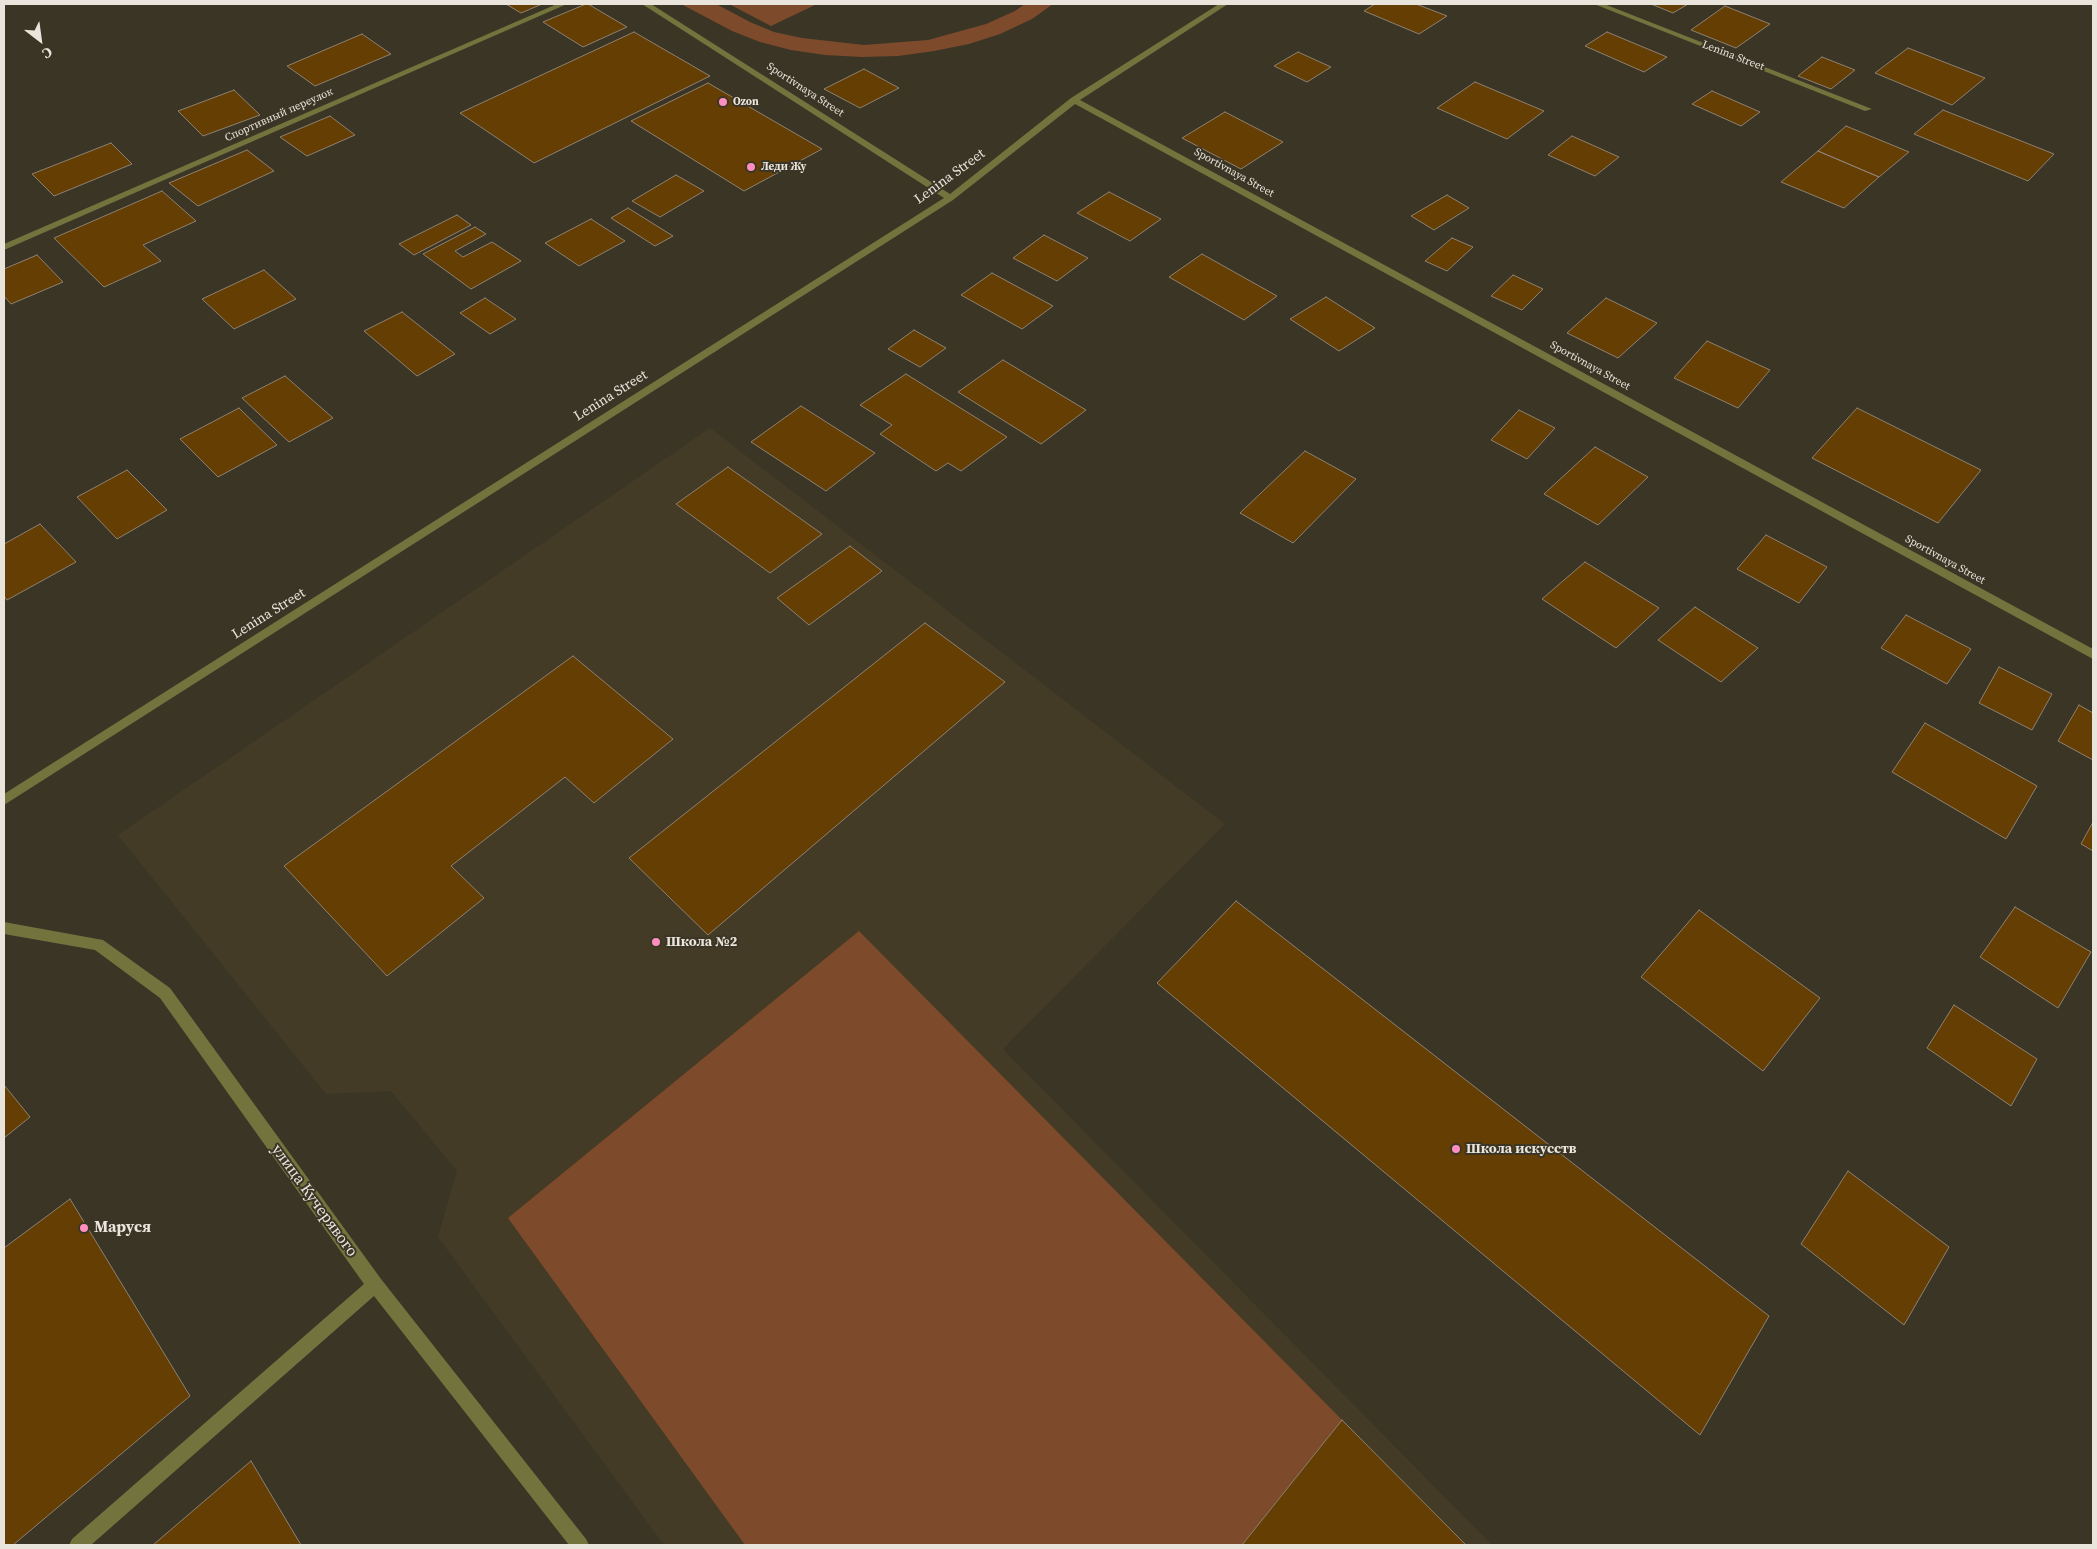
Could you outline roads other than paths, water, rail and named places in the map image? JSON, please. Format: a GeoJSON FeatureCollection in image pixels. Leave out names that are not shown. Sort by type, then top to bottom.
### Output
{"type":"FeatureCollection","features":[{"type":"Feature","properties":{"kind":"street","name":"Спортивный переулок"},"geometry":{"type":"LineString","coordinates":[[4,247],[563,4]]}},
{"type":"Feature","properties":{"kind":"street","name":"Sportivnaya Street"},"geometry":{"type":"LineString","coordinates":[[646,4],[950,198]]}},
{"type":"Feature","properties":{"kind":"street","name":"Lenina Street"},"geometry":{"type":"LineString","coordinates":[[4,800],[950,198],[1074,100],[1224,4]]}},
{"type":"Feature","properties":{"kind":"street","name":"Lenina Street"},"geometry":{"type":"LineString","coordinates":[[1598,4],[1868,109]]}},
{"type":"Feature","properties":{"kind":"street","name":"Sportivnaya Street"},"geometry":{"type":"LineString","coordinates":[[1074,100],[2093,654]]}},
{"type":"Feature","properties":{"kind":"street","name":"улица Кучерявого"},"geometry":{"type":"LineString","coordinates":[[4,928],[98,944],[165,994],[374,1285],[580,1545]]}},
{"type":"Feature","properties":{"kind":"street"},"geometry":{"type":"LineString","coordinates":[[78,1545],[374,1285]]}},
{"type":"Feature","properties":{"kind":"place","name":"Ozon"},"geometry":{"type":"Point","coordinates":[723,102]}},
{"type":"Feature","properties":{"kind":"place","name":"Леди Жу"},"geometry":{"type":"Point","coordinates":[751,167]}},
{"type":"Feature","properties":{"kind":"place","name":"Школа №2"},"geometry":{"type":"Point","coordinates":[656,942]}},
{"type":"Feature","properties":{"kind":"place","name":"Школа искусств"},"geometry":{"type":"Point","coordinates":[1456,1149]}},
{"type":"Feature","properties":{"kind":"place","name":"Маруся"},"geometry":{"type":"Point","coordinates":[84,1228]}}]}
